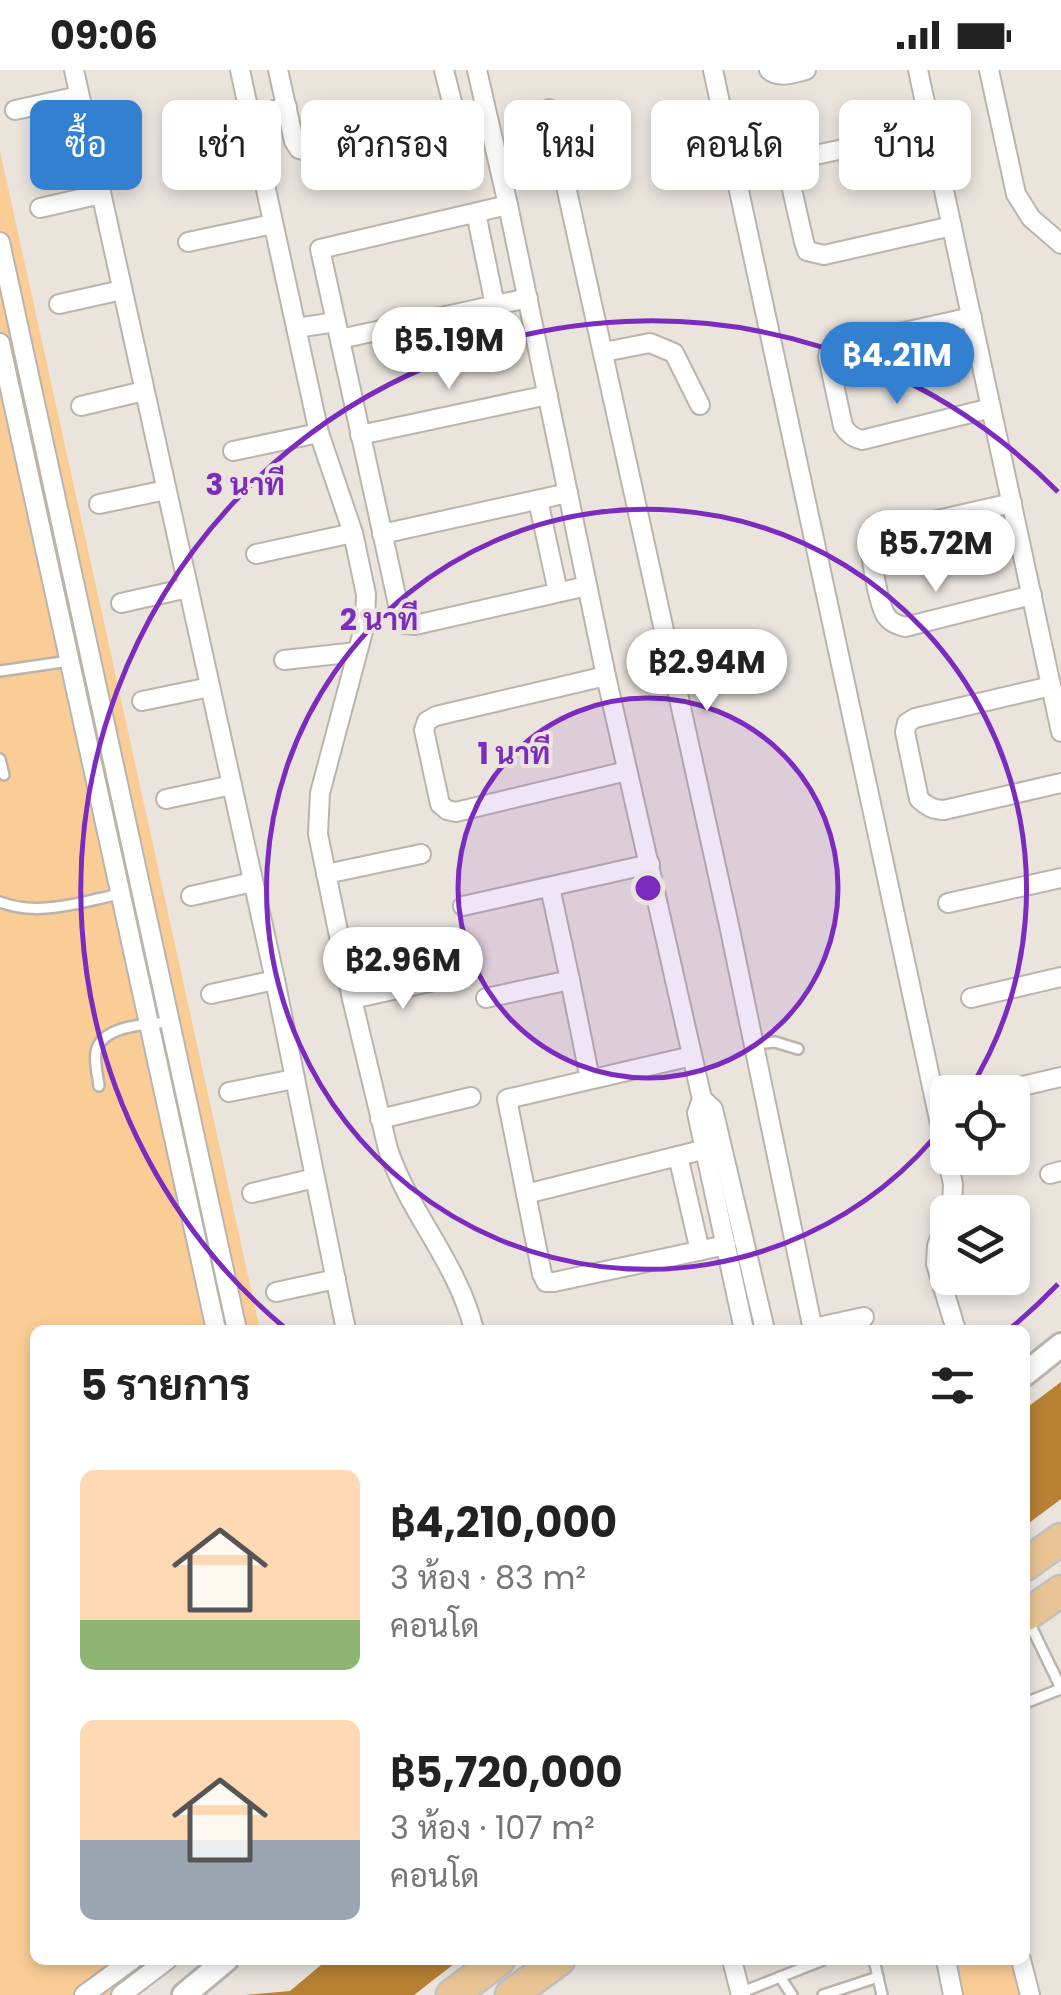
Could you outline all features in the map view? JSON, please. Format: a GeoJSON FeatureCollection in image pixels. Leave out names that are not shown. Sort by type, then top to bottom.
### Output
{"type":"FeatureCollection","features":[{"type":"Feature","properties":{"kind":"main road"},"geometry":{"type":"LineString","coordinates":[[1030,1561],[1061,1538]]}},
{"type":"Feature","properties":{"kind":"main road"},"geometry":{"type":"LineString","coordinates":[[1030,1578],[1041,1605]]}},
{"type":"Feature","properties":{"kind":"main road"},"geometry":{"type":"LineString","coordinates":[[452,1995],[492,1965]]}},
{"type":"Feature","properties":{"kind":"main road"},"geometry":{"type":"LineString","coordinates":[[511,1995],[552,1965]]}},
{"type":"Feature","properties":{"kind":"street"},"geometry":{"type":"LineString","coordinates":[[74,70],[275,980],[345,1325]]}},
{"type":"Feature","properties":{"kind":"street"},"geometry":{"type":"LineString","coordinates":[[240,70],[247,100]]}},
{"type":"Feature","properties":{"kind":"street"},"geometry":{"type":"LineString","coordinates":[[278,70],[294,141],[301,149]]}},
{"type":"Feature","properties":{"kind":"street"},"geometry":{"type":"LineString","coordinates":[[444,70],[452,100]]}},
{"type":"Feature","properties":{"kind":"street"},"geometry":{"type":"LineString","coordinates":[[477,70],[606,676],[702,1099],[697,1113],[743,1325]]}},
{"type":"Feature","properties":{"kind":"street"},"geometry":{"type":"LineString","coordinates":[[713,70],[952,1195]]}},
{"type":"Feature","properties":{"kind":"street"},"geometry":{"type":"LineString","coordinates":[[769,70],[782,76],[806,70]]}},
{"type":"Feature","properties":{"kind":"street"},"geometry":{"type":"LineString","coordinates":[[918,70],[924,100]]}},
{"type":"Feature","properties":{"kind":"street"},"geometry":{"type":"LineString","coordinates":[[989,70],[1016,194],[1031,218],[1061,244]]}},
{"type":"Feature","properties":{"kind":"street"},"geometry":{"type":"LineString","coordinates":[[15,110],[80,96]]}},
{"type":"Feature","properties":{"kind":"street"},"geometry":{"type":"LineString","coordinates":[[281,109],[286,108]]}},
{"type":"Feature","properties":{"kind":"street"},"geometry":{"type":"LineString","coordinates":[[839,150],[790,163],[788,172],[808,251],[824,254],[952,226]]}},
{"type":"Feature","properties":{"kind":"street"},"geometry":{"type":"LineString","coordinates":[[266,190],[318,433],[353,533],[366,594],[364,624],[320,793],[318,834],[352,999],[396,1172],[459,1283],[472,1325]]}},
{"type":"Feature","properties":{"kind":"street"},"geometry":{"type":"LineString","coordinates":[[567,190],[812,1325]]}},
{"type":"Feature","properties":{"kind":"street"},"geometry":{"type":"LineString","coordinates":[[944,190],[1061,732]]}},
{"type":"Feature","properties":{"kind":"street"},"geometry":{"type":"LineString","coordinates":[[40,208],[101,194]]}},
{"type":"Feature","properties":{"kind":"street"},"geometry":{"type":"LineString","coordinates":[[508,206],[320,249],[405,624],[587,586]]}},
{"type":"Feature","properties":{"kind":"street"},"geometry":{"type":"LineString","coordinates":[[476,213],[496,305]]}},
{"type":"Feature","properties":{"kind":"street"},"geometry":{"type":"LineString","coordinates":[[188,242],[273,224]]}},
{"type":"Feature","properties":{"kind":"street"},"geometry":{"type":"LineString","coordinates":[[0,242],[236,1324]]}},
{"type":"Feature","properties":{"kind":"street"},"geometry":{"type":"LineString","coordinates":[[1038,249],[1061,244]]}},
{"type":"Feature","properties":{"kind":"street"},"geometry":{"type":"LineString","coordinates":[[60,304],[122,290]]}},
{"type":"Feature","properties":{"kind":"street"},"geometry":{"type":"LineString","coordinates":[[296,328],[338,331],[528,298]]}},
{"type":"Feature","properties":{"kind":"street"},"geometry":{"type":"LineString","coordinates":[[972,317],[830,351],[843,426],[854,438],[862,440],[992,408]]}},
{"type":"Feature","properties":{"kind":"street"},"geometry":{"type":"LineString","coordinates":[[0,343],[215,1325]]}},
{"type":"Feature","properties":{"kind":"street"},"geometry":{"type":"LineString","coordinates":[[604,352],[650,343],[674,353],[700,405]]}},
{"type":"Feature","properties":{"kind":"street"},"geometry":{"type":"LineString","coordinates":[[81,406],[144,391]]}},
{"type":"Feature","properties":{"kind":"street"},"geometry":{"type":"LineString","coordinates":[[360,435],[548,395]]}},
{"type":"Feature","properties":{"kind":"street"},"geometry":{"type":"LineString","coordinates":[[17,421],[38,417]]}},
{"type":"Feature","properties":{"kind":"street"},"geometry":{"type":"LineString","coordinates":[[233,451],[318,433]]}},
{"type":"Feature","properties":{"kind":"street"},"geometry":{"type":"LineString","coordinates":[[100,504],[166,490]]}},
{"type":"Feature","properties":{"kind":"street"},"geometry":{"type":"LineString","coordinates":[[382,534],[568,493]]}},
{"type":"Feature","properties":{"kind":"street"},"geometry":{"type":"LineString","coordinates":[[538,500],[558,592]]}},
{"type":"Feature","properties":{"kind":"street"},"geometry":{"type":"LineString","coordinates":[[1012,503],[880,532],[871,538],[869,550],[885,614],[895,625],[905,627],[1032,595]]}},
{"type":"Feature","properties":{"kind":"street"},"geometry":{"type":"LineString","coordinates":[[256,554],[353,533]]}},
{"type":"Feature","properties":{"kind":"street"},"geometry":{"type":"LineString","coordinates":[[121,604],[188,588]]}},
{"type":"Feature","properties":{"kind":"street"},"geometry":{"type":"LineString","coordinates":[[284,660],[357,652]]}},
{"type":"Feature","properties":{"kind":"street"},"geometry":{"type":"LineString","coordinates":[[606,676],[427,721],[424,730],[440,804],[456,812],[627,771]]}},
{"type":"Feature","properties":{"kind":"street"},"geometry":{"type":"LineString","coordinates":[[142,702],[210,686]]}},
{"type":"Feature","properties":{"kind":"street"},"geometry":{"type":"LineString","coordinates":[[1051,686],[914,718],[906,724],[905,732],[919,799],[936,810],[1061,783]]}},
{"type":"Feature","properties":{"kind":"street"},"geometry":{"type":"LineString","coordinates":[[83,724],[104,720]]}},
{"type":"Feature","properties":{"kind":"street"},"geometry":{"type":"LineString","coordinates":[[166,799],[232,784]]}},
{"type":"Feature","properties":{"kind":"street"},"geometry":{"type":"LineString","coordinates":[[326,874],[421,854]]}},
{"type":"Feature","properties":{"kind":"street"},"geometry":{"type":"LineString","coordinates":[[463,906],[650,864]]}},
{"type":"Feature","properties":{"kind":"street"},"geometry":{"type":"LineString","coordinates":[[948,903],[1061,878]]}},
{"type":"Feature","properties":{"kind":"street"},"geometry":{"type":"LineString","coordinates":[[191,896],[253,882]]}},
{"type":"Feature","properties":{"kind":"street"},"geometry":{"type":"LineString","coordinates":[[550,887],[590,1079]]}},
{"type":"Feature","properties":{"kind":"street"},"geometry":{"type":"LineString","coordinates":[[971,998],[1061,977]]}},
{"type":"Feature","properties":{"kind":"street"},"geometry":{"type":"LineString","coordinates":[[352,999],[443,979]]}},
{"type":"Feature","properties":{"kind":"street"},"geometry":{"type":"LineString","coordinates":[[211,994],[275,980]]}},
{"type":"Feature","properties":{"kind":"street"},"geometry":{"type":"LineString","coordinates":[[486,998],[570,980]]}},
{"type":"Feature","properties":{"kind":"street"},"geometry":{"type":"LineString","coordinates":[[692,1056],[507,1098],[546,1282],[726,1245]]}},
{"type":"Feature","properties":{"kind":"street"},"geometry":{"type":"LineString","coordinates":[[1030,1085],[1061,1078]]}},
{"type":"Feature","properties":{"kind":"street"},"geometry":{"type":"LineString","coordinates":[[230,1092],[294,1079]]}},
{"type":"Feature","properties":{"kind":"street"},"geometry":{"type":"LineString","coordinates":[[380,1119],[470,1097]]}},
{"type":"Feature","properties":{"kind":"street"},"geometry":{"type":"LineString","coordinates":[[702,1099],[713,1109],[764,1325]]}},
{"type":"Feature","properties":{"kind":"street"},"geometry":{"type":"LineString","coordinates":[[526,1194],[706,1149]]}},
{"type":"Feature","properties":{"kind":"street"},"geometry":{"type":"LineString","coordinates":[[678,1156],[700,1251]]}},
{"type":"Feature","properties":{"kind":"street"},"geometry":{"type":"LineString","coordinates":[[252,1194],[316,1178]]}},
{"type":"Feature","properties":{"kind":"street"},"geometry":{"type":"LineString","coordinates":[[276,1292],[336,1279]]}},
{"type":"Feature","properties":{"kind":"street"},"geometry":{"type":"LineString","coordinates":[[945,1295],[954,1325]]}},
{"type":"Feature","properties":{"kind":"street"},"geometry":{"type":"LineString","coordinates":[[830,1325],[864,1317]]}},
{"type":"Feature","properties":{"kind":"street"},"geometry":{"type":"LineString","coordinates":[[1030,1370],[1061,1345]]}},
{"type":"Feature","properties":{"kind":"street"},"geometry":{"type":"LineString","coordinates":[[84,1995],[125,1965]]}},
{"type":"Feature","properties":{"kind":"street"},"geometry":{"type":"LineString","coordinates":[[121,1995],[160,1965]]}},
{"type":"Feature","properties":{"kind":"street"},"geometry":{"type":"LineString","coordinates":[[184,1995],[220,1965]]}},
{"type":"Feature","properties":{"kind":"street"},"geometry":{"type":"LineString","coordinates":[[733,1965],[740,1994]]}},
{"type":"Feature","properties":{"kind":"street"},"geometry":{"type":"LineString","coordinates":[[947,1965],[953,1995]]}},
{"type":"Feature","properties":{"kind":"street"},"geometry":{"type":"LineString","coordinates":[[1022,1965],[1030,1995]]}},
{"type":"Feature","properties":{"kind":"lane"},"geometry":{"type":"LineString","coordinates":[[0,670],[70,661]]}},
{"type":"Feature","properties":{"kind":"lane"},"geometry":{"type":"LineString","coordinates":[[0,759],[4,775]]}},
{"type":"Feature","properties":{"kind":"lane"},"geometry":{"type":"LineString","coordinates":[[0,902],[32,909],[120,894]]}},
{"type":"Feature","properties":{"kind":"lane"},"geometry":{"type":"LineString","coordinates":[[100,1086],[96,1052],[102,1041],[112,1032],[170,1022]]}},
{"type":"Feature","properties":{"kind":"lane"},"geometry":{"type":"LineString","coordinates":[[754,1044],[775,1042],[798,1049]]}},
{"type":"Feature","properties":{"kind":"lane"},"geometry":{"type":"LineString","coordinates":[[1030,1701],[1058,1690],[1059,1684],[1041,1605]]}},
{"type":"Feature","properties":{"kind":"lane"},"geometry":{"type":"LineString","coordinates":[[740,1994],[810,1965]]}},
{"type":"Feature","properties":{"kind":"lane"},"geometry":{"type":"LineString","coordinates":[[875,1965],[882,1995]]}},
{"type":"Feature","properties":{"kind":"lane"},"geometry":{"type":"LineString","coordinates":[[780,1977],[792,1995]]}},
{"type":"Feature","properties":{"kind":"lane"},"geometry":{"type":"LineString","coordinates":[[823,1995],[878,1977]]}},
{"type":"Feature","properties":{"kind":"shaded area"},"geometry":{"type":"Polygon","coordinates":[[[0,151],[259,1325],[30,1325],[30,1965],[164,1965],[131,1995],[0,1995],[0,151]]]}},
{"type":"Feature","properties":{"kind":"shaded area"},"geometry":{"type":"Polygon","coordinates":[[[1061,1382],[1061,1499],[1030,1522],[1030,1405],[1061,1382]]]}},
{"type":"Feature","properties":{"kind":"shaded area"},"geometry":{"type":"Polygon","coordinates":[[[321,1965],[453,1965],[414,1995],[246,1995],[290,1991],[321,1965]]]}},
{"type":"Feature","properties":{"kind":"shaded area"},"geometry":{"type":"Polygon","coordinates":[[[951,1965],[1021,1965],[1028,1995],[958,1995],[951,1965]]]}}]}
